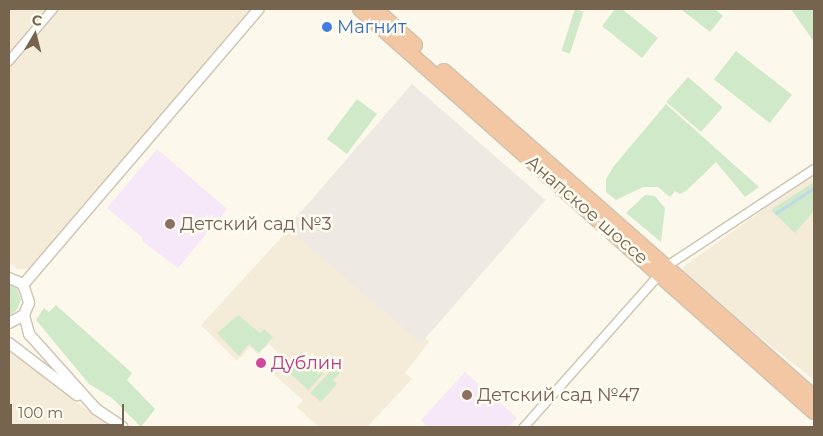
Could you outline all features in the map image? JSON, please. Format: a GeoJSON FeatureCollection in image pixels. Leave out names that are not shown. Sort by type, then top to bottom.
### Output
{"type":"FeatureCollection","features":[{"type":"Feature","properties":{"kind":"highway","name":"Анапское шоссе"},"geometry":{"type":"LineString","coordinates":[[360,9],[814,397]]}},
{"type":"Feature","properties":{"kind":"highway","name":"Анапское шоссе"},"geometry":{"type":"LineString","coordinates":[[374,9],[664,270],[814,412]]}},
{"type":"Feature","properties":{"kind":"street"},"geometry":{"type":"LineString","coordinates":[[9,61],[50,12],[41,9]]}},
{"type":"Feature","properties":{"kind":"street"},"geometry":{"type":"LineString","coordinates":[[24,285],[259,9]]}},
{"type":"Feature","properties":{"kind":"street"},"geometry":{"type":"LineString","coordinates":[[524,427],[664,270],[814,169]]}},
{"type":"Feature","properties":{"kind":"street"},"geometry":{"type":"LineString","coordinates":[[10,277],[24,285],[29,303],[24,315],[29,334],[96,409]]}},
{"type":"Feature","properties":{"kind":"street"},"geometry":{"type":"LineString","coordinates":[[9,323],[24,315]]}},
{"type":"Feature","properties":{"kind":"street"},"geometry":{"type":"LineString","coordinates":[[9,343],[96,409],[123,427]]}},
{"type":"Feature","properties":{"kind":"shaded area"},"geometry":{"type":"Polygon","coordinates":[[[9,9],[250,9],[31,269],[17,269],[9,262],[9,9]]]}},
{"type":"Feature","properties":{"kind":"shaded area"},"geometry":{"type":"Polygon","coordinates":[[[412,84],[546,200],[421,344],[287,227],[412,84]]]}},
{"type":"Feature","properties":{"kind":"shaded area","name":"Детский сад №3"},"geometry":{"type":"Polygon","coordinates":[[[157,149],[227,209],[178,268],[142,241],[143,238],[107,208],[157,149]]]}},
{"type":"Feature","properties":{"kind":"shaded area"},"geometry":{"type":"Polygon","coordinates":[[[814,173],[814,380],[683,276],[683,267],[814,173]]]}},
{"type":"Feature","properties":{"kind":"shaded area"},"geometry":{"type":"Polygon","coordinates":[[[289,229],[429,342],[405,373],[412,379],[367,427],[319,427],[297,407],[303,400],[271,372],[283,357],[269,344],[258,354],[250,347],[237,361],[201,325],[289,229]]]}},
{"type":"Feature","properties":{"kind":"shaded area"},"geometry":{"type":"Polygon","coordinates":[[[9,351],[110,427],[9,427],[9,351]]]}},
{"type":"Feature","properties":{"kind":"shaded area","name":"Детский сад №47"},"geometry":{"type":"Polygon","coordinates":[[[465,372],[517,418],[508,427],[428,427],[421,420],[465,372]]]}},
{"type":"Feature","properties":{"kind":"green space"},"geometry":{"type":"Polygon","coordinates":[[[575,9],[584,12],[570,54],[561,51],[575,9]]]}},
{"type":"Feature","properties":{"kind":"green space"},"geometry":{"type":"Polygon","coordinates":[[[615,9],[622,9],[658,38],[642,58],[602,26],[615,9]]]}},
{"type":"Feature","properties":{"kind":"green space"},"geometry":{"type":"Polygon","coordinates":[[[715,9],[723,16],[710,32],[682,10],[715,9]]]}},
{"type":"Feature","properties":{"kind":"green space"},"geometry":{"type":"Polygon","coordinates":[[[791,9],[814,9],[814,42],[791,9]]]}},
{"type":"Feature","properties":{"kind":"green space"},"geometry":{"type":"Polygon","coordinates":[[[736,51],[792,95],[770,123],[714,79],[736,51]]]}},
{"type":"Feature","properties":{"kind":"green space"},"geometry":{"type":"Polygon","coordinates":[[[688,77],[723,107],[701,132],[666,102],[688,77]]]}},
{"type":"Feature","properties":{"kind":"green space"},"geometry":{"type":"Polygon","coordinates":[[[357,99],[377,114],[347,154],[327,139],[357,99]]]}},
{"type":"Feature","properties":{"kind":"green space"},"geometry":{"type":"Polygon","coordinates":[[[666,104],[759,187],[745,197],[716,162],[686,191],[680,194],[675,191],[670,197],[658,187],[643,187],[616,200],[606,192],[606,179],[614,166],[666,104]]]}},
{"type":"Feature","properties":{"kind":"green space"},"geometry":{"type":"Polygon","coordinates":[[[814,182],[814,211],[795,233],[771,210],[814,182]]]}},
{"type":"Feature","properties":{"kind":"green space"},"geometry":{"type":"Polygon","coordinates":[[[645,195],[655,196],[665,208],[661,242],[626,213],[645,195]]]}},
{"type":"Feature","properties":{"kind":"green space"},"geometry":{"type":"Polygon","coordinates":[[[9,284],[17,289],[21,300],[17,310],[9,316],[9,284]]]}},
{"type":"Feature","properties":{"kind":"green space"},"geometry":{"type":"Polygon","coordinates":[[[56,305],[132,373],[127,380],[155,409],[141,427],[112,398],[89,384],[36,320],[44,308],[49,312],[56,305]]]}},
{"type":"Feature","properties":{"kind":"green space"},"geometry":{"type":"Polygon","coordinates":[[[238,315],[260,333],[264,329],[273,337],[259,353],[249,344],[239,356],[217,333],[238,315]]]}},
{"type":"Feature","properties":{"kind":"green space"},"geometry":{"type":"Polygon","coordinates":[[[300,353],[323,374],[308,390],[285,369],[300,353]]]}},
{"type":"Feature","properties":{"kind":"green space"},"geometry":{"type":"Polygon","coordinates":[[[334,367],[340,373],[333,380],[337,384],[321,402],[310,393],[334,367]]]}},
{"type":"Feature","properties":{"kind":"waterway"},"geometry":{"type":"LineString","coordinates":[[776,213],[814,188]]}},
{"type":"Feature","properties":{"kind":"place","name":"Магнит"},"geometry":{"type":"Point","coordinates":[327,27]}},
{"type":"Feature","properties":{"kind":"place","name":"Детский сад №3"},"geometry":{"type":"Point","coordinates":[170,224]}},
{"type":"Feature","properties":{"kind":"place","name":"Дублин"},"geometry":{"type":"Point","coordinates":[261,363]}},
{"type":"Feature","properties":{"kind":"place","name":"Детский сад №47"},"geometry":{"type":"Point","coordinates":[467,395]}}]}
